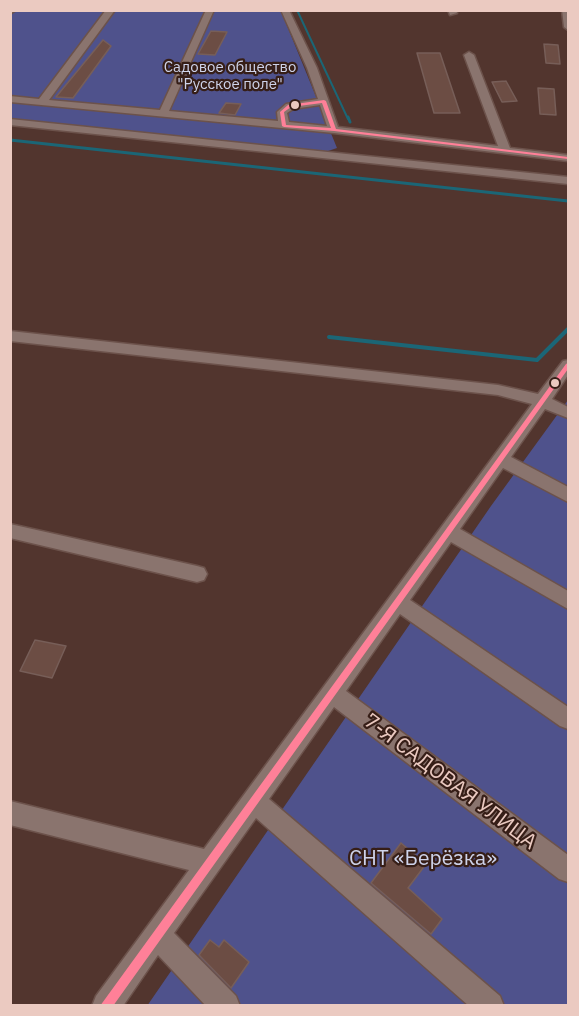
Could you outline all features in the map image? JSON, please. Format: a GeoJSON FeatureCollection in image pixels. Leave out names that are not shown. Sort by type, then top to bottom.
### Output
{"type":"FeatureCollection","features":[{"type":"Feature","properties":{"kind":"street"},"geometry":{"type":"LineString","coordinates":[[42,102],[111,10]]}},
{"type":"Feature","properties":{"kind":"street"},"geometry":{"type":"LineString","coordinates":[[163,114],[210,10]]}},
{"type":"Feature","properties":{"kind":"street"},"geometry":{"type":"LineString","coordinates":[[285,10],[334,130]]}},
{"type":"Feature","properties":{"kind":"street"},"geometry":{"type":"LineString","coordinates":[[566,10],[568,27]]}},
{"type":"Feature","properties":{"kind":"street"},"geometry":{"type":"LineString","coordinates":[[469,55],[506,149]]}},
{"type":"Feature","properties":{"kind":"street"},"geometry":{"type":"LineString","coordinates":[[10,99],[334,130],[568,158]]}},
{"type":"Feature","properties":{"kind":"street"},"geometry":{"type":"LineString","coordinates":[[284,126],[282,112],[290,106],[324,101]]}},
{"type":"Feature","properties":{"kind":"street"},"geometry":{"type":"LineString","coordinates":[[10,122],[568,181]]}},
{"type":"Feature","properties":{"kind":"street"},"geometry":{"type":"LineString","coordinates":[[10,336],[498,390],[543,401],[568,413]]}},
{"type":"Feature","properties":{"kind":"street"},"geometry":{"type":"LineString","coordinates":[[106,1005],[568,366]]}},
{"type":"Feature","properties":{"kind":"street"},"geometry":{"type":"LineString","coordinates":[[501,459],[568,495]]}},
{"type":"Feature","properties":{"kind":"street"},"geometry":{"type":"LineString","coordinates":[[10,531],[197,573]]}},
{"type":"Feature","properties":{"kind":"street"},"geometry":{"type":"LineString","coordinates":[[449,532],[568,601]]}},
{"type":"Feature","properties":{"kind":"street"},"geometry":{"type":"LineString","coordinates":[[398,602],[568,719]]}},
{"type":"Feature","properties":{"kind":"street","name":"7-Я САДОВАЯ УЛИЦА"},"geometry":{"type":"LineString","coordinates":[[332,693],[568,870]]}},
{"type":"Feature","properties":{"kind":"street"},"geometry":{"type":"LineString","coordinates":[[254,801],[490,1005]]}},
{"type":"Feature","properties":{"kind":"street"},"geometry":{"type":"LineString","coordinates":[[10,813],[210,863]]}},
{"type":"Feature","properties":{"kind":"street"},"geometry":{"type":"LineString","coordinates":[[157,935],[226,1005]]}},
{"type":"Feature","properties":{"kind":"green space","name":"Садовое общество \"Русское поле\""},"geometry":{"type":"Polygon","coordinates":[[[11,11],[281,11],[337,148],[325,152],[11,119],[11,11]]]}},
{"type":"Feature","properties":{"kind":"green space","name":"СНТ «Берёзка»"},"geometry":{"type":"Polygon","coordinates":[[[568,400],[568,1005],[147,1006],[491,506],[568,400]]]}},
{"type":"Feature","properties":{"kind":"building"},"geometry":{"type":"Polygon","coordinates":[[[211,31],[227,32],[215,55],[198,54],[211,31]]]}},
{"type":"Feature","properties":{"kind":"building"},"geometry":{"type":"Polygon","coordinates":[[[103,40],[111,46],[73,98],[56,97],[103,40]]]}},
{"type":"Feature","properties":{"kind":"building"},"geometry":{"type":"Polygon","coordinates":[[[544,44],[558,45],[560,64],[546,63],[544,44]]]}},
{"type":"Feature","properties":{"kind":"building"},"geometry":{"type":"Polygon","coordinates":[[[417,53],[440,53],[460,113],[434,113],[417,53]]]}},
{"type":"Feature","properties":{"kind":"building"},"geometry":{"type":"Polygon","coordinates":[[[506,81],[517,101],[502,102],[492,82],[506,81]]]}},
{"type":"Feature","properties":{"kind":"building"},"geometry":{"type":"Polygon","coordinates":[[[538,88],[554,89],[556,115],[540,114],[538,88]]]}},
{"type":"Feature","properties":{"kind":"building"},"geometry":{"type":"Polygon","coordinates":[[[226,103],[241,104],[235,115],[219,113],[226,103]]]}},
{"type":"Feature","properties":{"kind":"building"},"geometry":{"type":"Polygon","coordinates":[[[35,640],[66,646],[52,678],[20,671],[35,640]]]}},
{"type":"Feature","properties":{"kind":"building"},"geometry":{"type":"Polygon","coordinates":[[[401,843],[426,864],[408,888],[442,919],[431,934],[371,883],[401,843]]]}},
{"type":"Feature","properties":{"kind":"building"},"geometry":{"type":"Polygon","coordinates":[[[210,940],[219,947],[224,940],[249,962],[231,988],[199,955],[210,940]]]}},
{"type":"Feature","properties":{"kind":"waterway"},"geometry":{"type":"LineString","coordinates":[[297,10],[348,119]]}},
{"type":"Feature","properties":{"kind":"waterway"},"geometry":{"type":"LineString","coordinates":[[348,117],[350,122]]}},
{"type":"Feature","properties":{"kind":"waterway"},"geometry":{"type":"LineString","coordinates":[[10,140],[568,201]]}},
{"type":"Feature","properties":{"kind":"waterway"},"geometry":{"type":"LineString","coordinates":[[329,337],[537,360],[568,329]]}},
{"type":"Feature","properties":{"kind":"transit line"},"geometry":{"type":"LineString","coordinates":[[324,101],[334,130],[284,126],[282,112],[290,106],[324,101]]}},
{"type":"Feature","properties":{"kind":"transit line"},"geometry":{"type":"LineString","coordinates":[[334,130],[568,158]]}},
{"type":"Feature","properties":{"kind":"transit line"},"geometry":{"type":"LineString","coordinates":[[106,1006],[568,365]]}}]}
